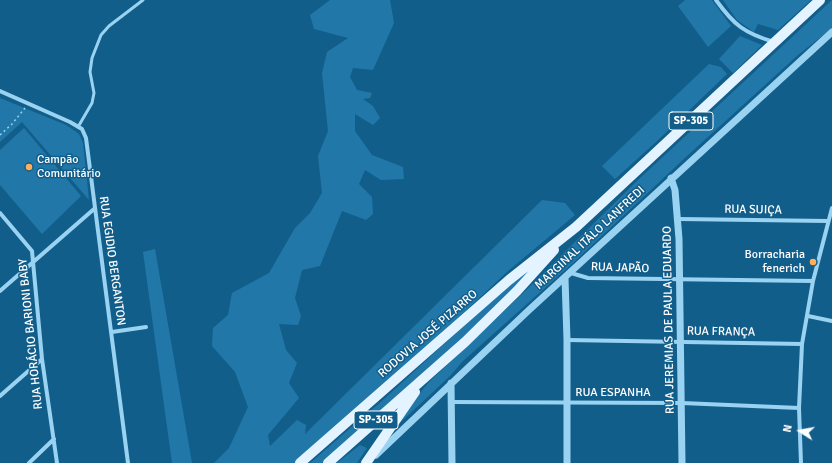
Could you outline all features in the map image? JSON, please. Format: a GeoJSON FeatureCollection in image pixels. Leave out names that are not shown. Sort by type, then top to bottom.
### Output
{"type":"FeatureCollection","features":[{"type":"Feature","properties":{"kind":"main road","name":"RODOVIA JOSÉ PIZARRO"},"geometry":{"type":"LineString","coordinates":[[328,463],[465,342],[517,291],[576,227],[820,0]]}},
{"type":"Feature","properties":{"kind":"main road","name":"RODOVIA JOSÉ PIZARRO"},"geometry":{"type":"LineString","coordinates":[[300,463],[509,280],[576,227]]}},
{"type":"Feature","properties":{"kind":"main road"},"geometry":{"type":"LineString","coordinates":[[367,463],[424,378]]}},
{"type":"Feature","properties":{"kind":"street"},"geometry":{"type":"LineString","coordinates":[[716,0],[738,27],[754,36],[774,42]]}},
{"type":"Feature","properties":{"kind":"street","name":"MARGINAL ITÁLO LANFREDI"},"geometry":{"type":"LineString","coordinates":[[367,463],[671,178],[832,32]]}},
{"type":"Feature","properties":{"kind":"street"},"geometry":{"type":"LineString","coordinates":[[0,91],[78,127]]}},
{"type":"Feature","properties":{"kind":"street","name":"RUA EGIDIO BERGANTON"},"geometry":{"type":"LineString","coordinates":[[78,127],[86,138],[128,463]]}},
{"type":"Feature","properties":{"kind":"street","name":"RUA JEREMIAS DE PAULA EDUARDO"},"geometry":{"type":"LineString","coordinates":[[671,178],[676,190],[681,280],[682,463]]}},
{"type":"Feature","properties":{"kind":"street"},"geometry":{"type":"LineString","coordinates":[[0,291],[94,209]]}},
{"type":"Feature","properties":{"kind":"street"},"geometry":{"type":"LineString","coordinates":[[800,463],[799,408],[802,344],[813,281],[832,209]]}},
{"type":"Feature","properties":{"kind":"street","name":"RUA HORÁCIO BARIONI BABY"},"geometry":{"type":"LineString","coordinates":[[0,213],[32,251],[42,358],[57,463]]}},
{"type":"Feature","properties":{"kind":"street","name":"RUA SUIÇA"},"geometry":{"type":"LineString","coordinates":[[678,219],[828,221]]}},
{"type":"Feature","properties":{"kind":"street","name":"RUA JAPÃO"},"geometry":{"type":"LineString","coordinates":[[571,273],[588,278],[813,281]]}},
{"type":"Feature","properties":{"kind":"street"},"geometry":{"type":"LineString","coordinates":[[564,278],[567,340],[567,463]]}},
{"type":"Feature","properties":{"kind":"street"},"geometry":{"type":"LineString","coordinates":[[808,316],[832,321]]}},
{"type":"Feature","properties":{"kind":"street"},"geometry":{"type":"LineString","coordinates":[[112,332],[146,328]]}},
{"type":"Feature","properties":{"kind":"street","name":"RUA FRANÇA"},"geometry":{"type":"LineString","coordinates":[[567,340],[802,344]]}},
{"type":"Feature","properties":{"kind":"street"},"geometry":{"type":"LineString","coordinates":[[0,396],[42,358]]}},
{"type":"Feature","properties":{"kind":"street"},"geometry":{"type":"LineString","coordinates":[[451,383],[450,402],[452,463]]}},
{"type":"Feature","properties":{"kind":"street","name":"RUA ESPANHA"},"geometry":{"type":"LineString","coordinates":[[450,402],[682,403],[799,408]]}},
{"type":"Feature","properties":{"kind":"street"},"geometry":{"type":"LineString","coordinates":[[29,463],[54,439]]}},
{"type":"Feature","properties":{"kind":"lane"},"geometry":{"type":"LineString","coordinates":[[78,127],[92,103],[94,93],[90,72],[96,45],[101,35],[108,26],[143,0]]}},
{"type":"Feature","properties":{"kind":"path"},"geometry":{"type":"LineString","coordinates":[[0,135],[19,117],[29,104]]}},
{"type":"Feature","properties":{"kind":"shaded area"},"geometry":{"type":"Polygon","coordinates":[[[330,0],[390,0],[394,23],[373,70],[353,68],[350,77],[357,90],[372,93],[370,98],[363,99],[373,106],[380,118],[373,125],[355,114],[355,131],[372,155],[403,167],[404,179],[381,180],[365,170],[359,184],[372,197],[373,214],[366,220],[342,211],[320,266],[302,270],[295,298],[301,316],[298,325],[279,324],[286,350],[297,363],[289,383],[299,398],[268,435],[270,446],[297,420],[306,425],[305,434],[542,200],[565,203],[575,215],[508,271],[424,350],[295,463],[214,463],[229,448],[248,407],[235,372],[212,346],[213,328],[228,315],[232,293],[269,273],[295,228],[310,213],[322,193],[318,156],[328,131],[322,73],[327,52],[348,38],[314,29],[310,15],[330,0]]]}},
{"type":"Feature","properties":{"kind":"shaded area"},"geometry":{"type":"Polygon","coordinates":[[[685,0],[712,0],[731,26],[708,47],[678,6],[685,0]]]}},
{"type":"Feature","properties":{"kind":"shaded area"},"geometry":{"type":"Polygon","coordinates":[[[723,0],[811,0],[778,30],[758,24],[754,32],[737,20],[723,0]]]}},
{"type":"Feature","properties":{"kind":"shaded area"},"geometry":{"type":"Polygon","coordinates":[[[832,0],[832,28],[798,55],[687,156],[574,262],[463,361],[449,377],[387,435],[428,383],[522,294],[639,179],[832,0]]]}},
{"type":"Feature","properties":{"kind":"shaded area"},"geometry":{"type":"Polygon","coordinates":[[[740,36],[762,45],[733,73],[719,59],[740,36]]]}},
{"type":"Feature","properties":{"kind":"shaded area"},"geometry":{"type":"Polygon","coordinates":[[[709,64],[721,67],[727,74],[615,179],[602,166],[709,64]]]}},
{"type":"Feature","properties":{"kind":"shaded area"},"geometry":{"type":"Polygon","coordinates":[[[0,98],[66,125],[79,134],[83,143],[89,200],[22,122],[0,142],[0,98]]]}},
{"type":"Feature","properties":{"kind":"shaded area","name":"Campão Comunitário"},"geometry":{"type":"Polygon","coordinates":[[[24,128],[81,196],[42,234],[0,185],[0,150],[24,128]]]}},
{"type":"Feature","properties":{"kind":"shaded area"},"geometry":{"type":"Polygon","coordinates":[[[155,249],[192,463],[172,463],[143,252],[155,249]]]}},
{"type":"Feature","properties":{"kind":"shaded area"},"geometry":{"type":"Polygon","coordinates":[[[534,265],[514,289],[461,339],[322,463],[310,463],[383,400],[491,301],[534,265]]]}},
{"type":"Feature","properties":{"kind":"shaded area"},"geometry":{"type":"Polygon","coordinates":[[[360,445],[367,448],[357,463],[337,463],[360,445]]]}},
{"type":"Feature","properties":{"kind":"place","name":"Campão Comunitário"},"geometry":{"type":"Point","coordinates":[29,167]}},
{"type":"Feature","properties":{"kind":"place","name":"Borracharia fenerich"},"geometry":{"type":"Point","coordinates":[813,262]}}]}
